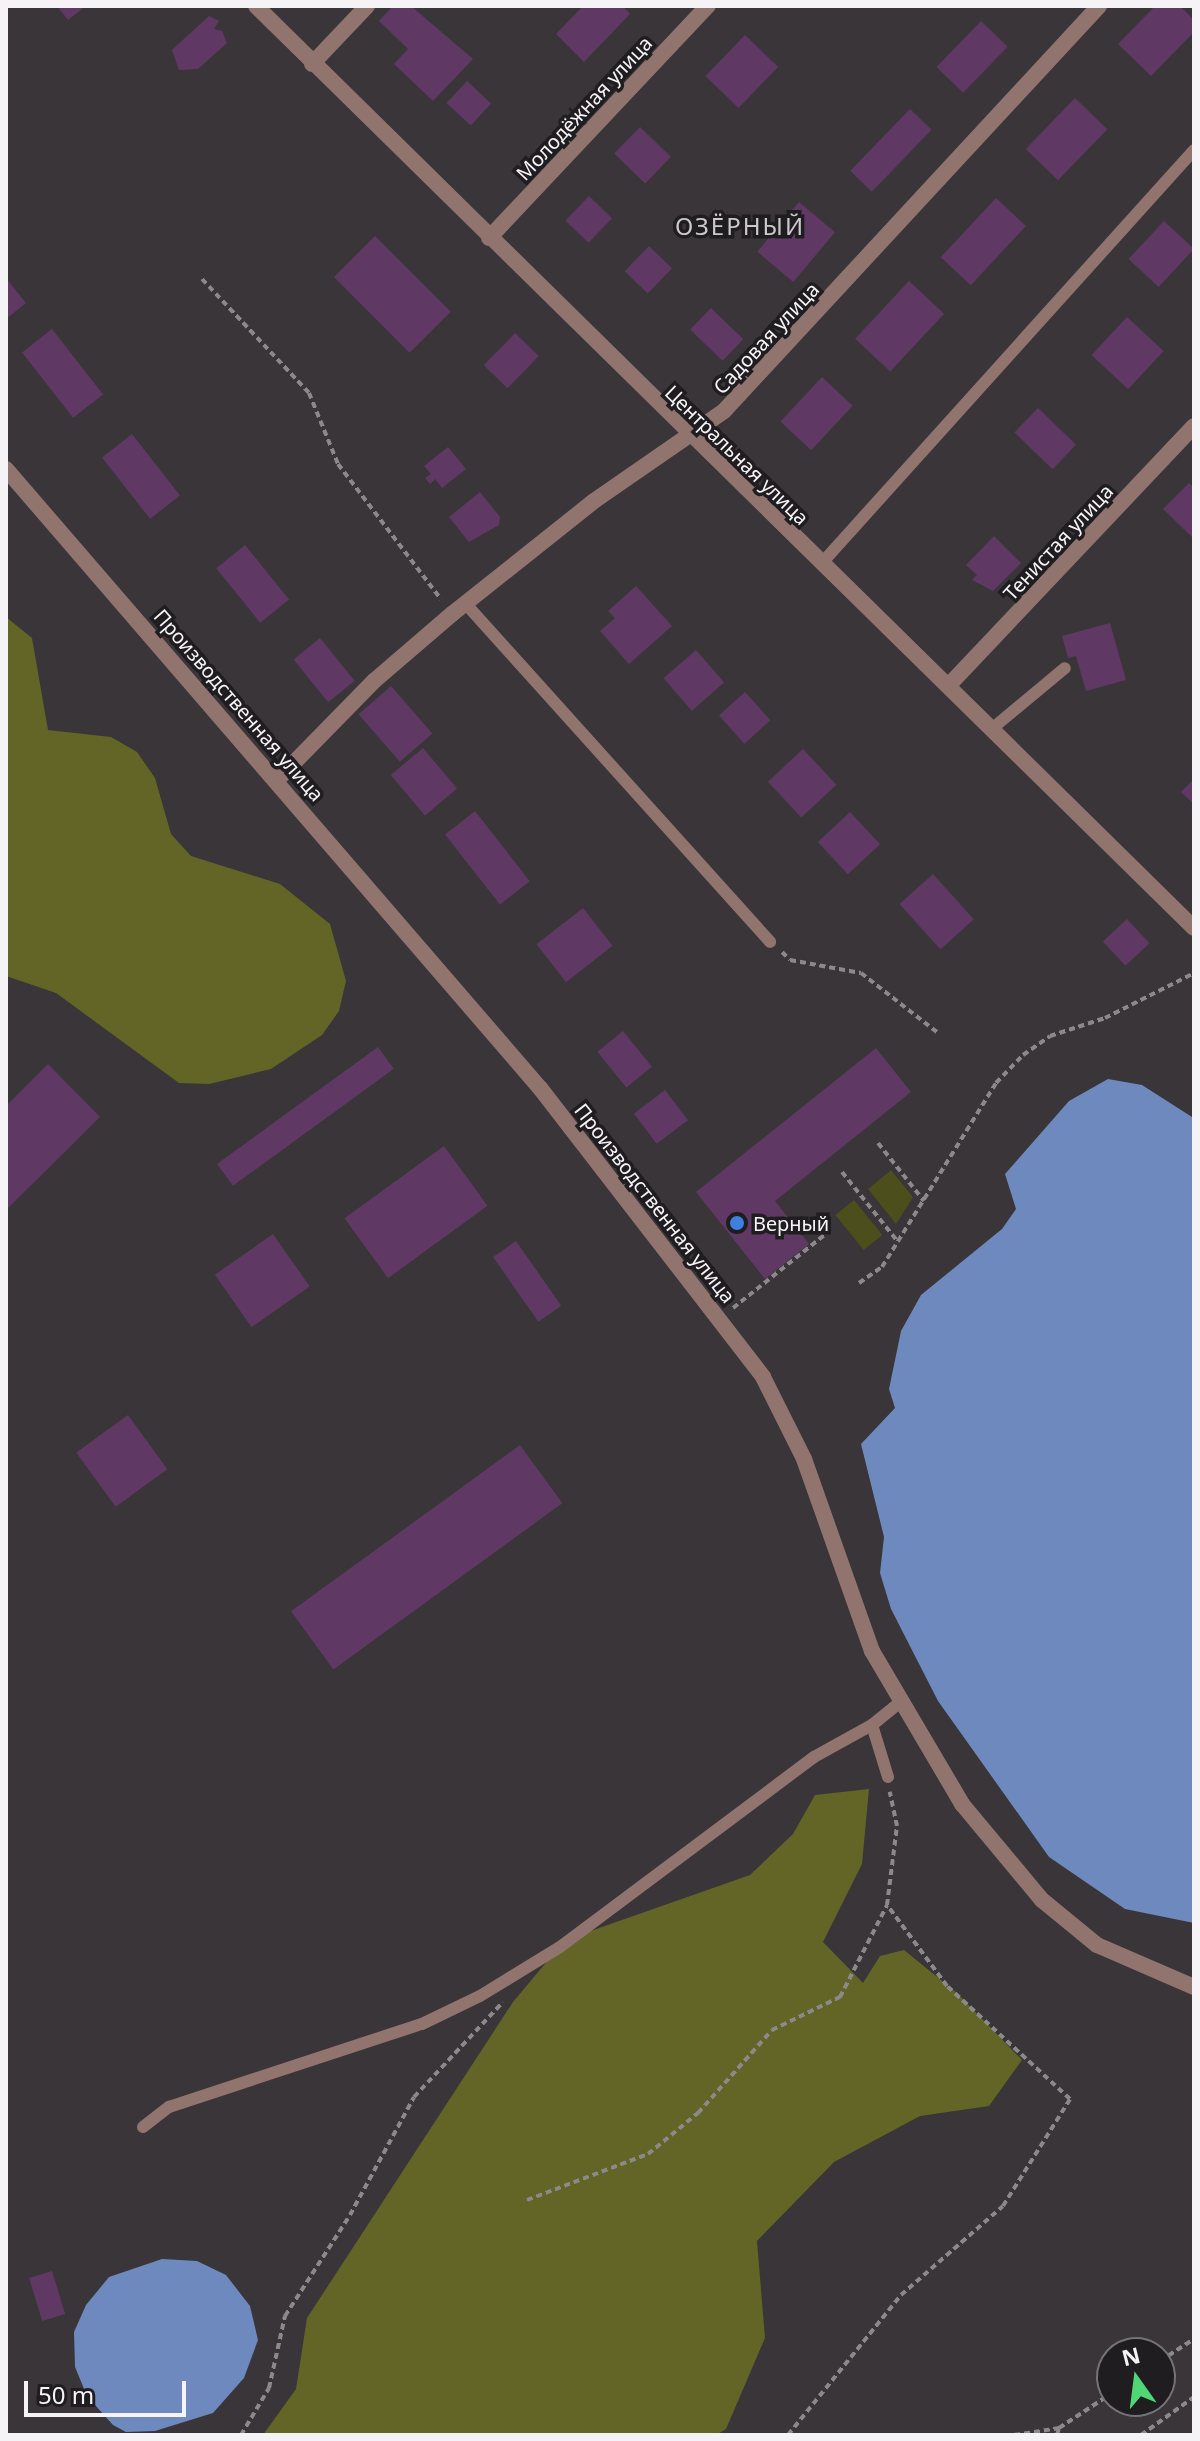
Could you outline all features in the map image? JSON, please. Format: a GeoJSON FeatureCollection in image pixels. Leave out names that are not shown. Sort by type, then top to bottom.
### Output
{"type":"FeatureCollection","features":[{"type":"Feature","properties":{"kind":"street","name":"Центральная улица"},"geometry":{"type":"LineString","coordinates":[[256,6],[686,434],[950,684],[1194,928]]}},
{"type":"Feature","properties":{"kind":"street"},"geometry":{"type":"LineString","coordinates":[[312,64],[367,6]]}},
{"type":"Feature","properties":{"kind":"street","name":"Молодёжная улица"},"geometry":{"type":"LineString","coordinates":[[489,238],[708,6]]}},
{"type":"Feature","properties":{"kind":"street","name":"Садовая улица"},"geometry":{"type":"LineString","coordinates":[[278,779],[374,681],[458,609],[686,434],[724,411],[1099,6]]}},
{"type":"Feature","properties":{"kind":"street","name":"Тенистая улица"},"geometry":{"type":"LineString","coordinates":[[950,684],[1194,426]]}},
{"type":"Feature","properties":{"kind":"street","name":"Производственная улица"},"geometry":{"type":"LineString","coordinates":[[6,469],[278,779],[540,1088],[763,1377],[791,1429],[850,1599],[899,1703],[962,1804],[1042,1900],[1097,1945],[1194,1987]]}},
{"type":"Feature","properties":{"kind":"lane"},"geometry":{"type":"LineString","coordinates":[[821,564],[1194,150]]}},
{"type":"Feature","properties":{"kind":"lane"},"geometry":{"type":"LineString","coordinates":[[458,609],[770,942]]}},
{"type":"Feature","properties":{"kind":"lane"},"geometry":{"type":"LineString","coordinates":[[994,727],[1065,668]]}},
{"type":"Feature","properties":{"kind":"lane"},"geometry":{"type":"LineString","coordinates":[[143,2127],[169,2107],[422,2024],[480,1996],[560,1947],[814,1757],[872,1725],[899,1703]]}},
{"type":"Feature","properties":{"kind":"lane"},"geometry":{"type":"LineString","coordinates":[[872,1725],[888,1777]]}},
{"type":"Feature","properties":{"kind":"path"},"geometry":{"type":"LineString","coordinates":[[202,279],[309,393],[338,464],[458,609]]}},
{"type":"Feature","properties":{"kind":"path"},"geometry":{"type":"LineString","coordinates":[[770,942],[790,960],[861,973],[938,1033]]}},
{"type":"Feature","properties":{"kind":"path"},"geometry":{"type":"LineString","coordinates":[[859,1283],[882,1267],[996,1083],[1023,1055],[1050,1036],[1105,1018],[1194,973]]}},
{"type":"Feature","properties":{"kind":"path"},"geometry":{"type":"LineString","coordinates":[[878,1143],[924,1201]]}},
{"type":"Feature","properties":{"kind":"path"},"geometry":{"type":"LineString","coordinates":[[842,1172],[898,1242]]}},
{"type":"Feature","properties":{"kind":"path"},"geometry":{"type":"LineString","coordinates":[[719,1319],[827,1233]]}},
{"type":"Feature","properties":{"kind":"path"},"geometry":{"type":"LineString","coordinates":[[527,2200],[648,2154],[698,2113],[772,2030],[840,1997],[887,1905],[897,1826],[888,1777]]}},
{"type":"Feature","properties":{"kind":"path"},"geometry":{"type":"LineString","coordinates":[[788,2435],[901,2295],[1003,2206],[1070,2099],[947,1986],[887,1905]]}},
{"type":"Feature","properties":{"kind":"path"},"geometry":{"type":"LineString","coordinates":[[241,2435],[269,2388],[285,2316],[350,2215],[414,2097],[508,1993]]}},
{"type":"Feature","properties":{"kind":"path"},"geometry":{"type":"LineString","coordinates":[[1176,2351],[1194,2339]]}},
{"type":"Feature","properties":{"kind":"path"},"geometry":{"type":"LineString","coordinates":[[1141,2435],[1194,2397]]}},
{"type":"Feature","properties":{"kind":"path"},"geometry":{"type":"LineString","coordinates":[[1014,2435],[1059,2428],[1096,2404]]}},
{"type":"Feature","properties":{"kind":"path"},"geometry":{"type":"LineString","coordinates":[[1057,2435],[1059,2428]]}},
{"type":"Feature","properties":{"kind":"shaded area"},"geometry":{"type":"Polygon","coordinates":[[[891,1170],[913,1197],[896,1224],[868,1189],[891,1170]]]}},
{"type":"Feature","properties":{"kind":"shaded area"},"geometry":{"type":"Polygon","coordinates":[[[854,1200],[882,1235],[864,1250],[835,1215],[854,1200]]]}},
{"type":"Feature","properties":{"kind":"green space"},"geometry":{"type":"Polygon","coordinates":[[[6,617],[32,638],[48,730],[111,737],[137,752],[155,778],[171,834],[191,856],[280,884],[330,924],[346,981],[339,1011],[322,1035],[271,1069],[209,1084],[179,1083],[56,993],[6,976],[6,617]]]}},
{"type":"Feature","properties":{"kind":"green space"},"geometry":{"type":"Polygon","coordinates":[[[869,1789],[862,1864],[823,1942],[863,1983],[880,1956],[904,1950],[957,1993],[1022,2060],[989,2106],[920,2116],[834,2162],[757,2241],[765,2338],[726,2429],[716,2435],[263,2435],[296,2389],[307,2318],[513,2002],[565,1940],[750,1875],[793,1834],[815,1795],[869,1789]]]}},
{"type":"Feature","properties":{"kind":"water"},"geometry":{"type":"Polygon","coordinates":[[[1108,1079],[1142,1085],[1192,1117],[1194,1124],[1194,1923],[1125,1909],[1049,1857],[938,1701],[891,1609],[880,1573],[884,1537],[861,1444],[895,1408],[889,1389],[901,1331],[921,1295],[1002,1229],[1016,1209],[1005,1174],[1069,1101],[1108,1079]]]}},
{"type":"Feature","properties":{"kind":"water"},"geometry":{"type":"Polygon","coordinates":[[[162,2259],[197,2261],[226,2275],[250,2306],[258,2340],[244,2378],[213,2413],[155,2431],[126,2432],[113,2425],[87,2396],[75,2367],[74,2332],[86,2305],[109,2277],[162,2259]]]}},
{"type":"Feature","properties":{"kind":"building"},"geometry":{"type":"Polygon","coordinates":[[[57,6],[86,6],[68,20],[57,6]]]}},
{"type":"Feature","properties":{"kind":"building"},"geometry":{"type":"Polygon","coordinates":[[[393,6],[411,6],[473,59],[433,101],[394,64],[408,49],[379,21],[393,6]]]}},
{"type":"Feature","properties":{"kind":"building"},"geometry":{"type":"Polygon","coordinates":[[[583,6],[623,6],[630,14],[584,62],[556,34],[583,6]]]}},
{"type":"Feature","properties":{"kind":"building"},"geometry":{"type":"Polygon","coordinates":[[[1155,6],[1180,6],[1194,20],[1194,32],[1151,76],[1118,44],[1155,6]]]}},
{"type":"Feature","properties":{"kind":"building"},"geometry":{"type":"Polygon","coordinates":[[[209,16],[219,21],[214,29],[222,31],[227,43],[198,69],[179,70],[172,50],[209,16]]]}},
{"type":"Feature","properties":{"kind":"building"},"geometry":{"type":"Polygon","coordinates":[[[981,21],[1008,47],[963,93],[937,67],[981,21]]]}},
{"type":"Feature","properties":{"kind":"building"},"geometry":{"type":"Polygon","coordinates":[[[745,35],[778,67],[738,108],[705,76],[745,35]]]}},
{"type":"Feature","properties":{"kind":"building"},"geometry":{"type":"Polygon","coordinates":[[[467,81],[491,104],[471,125],[447,103],[467,81]]]}},
{"type":"Feature","properties":{"kind":"building"},"geometry":{"type":"Polygon","coordinates":[[[1075,98],[1107,129],[1058,180],[1026,149],[1075,98]]]}},
{"type":"Feature","properties":{"kind":"building"},"geometry":{"type":"Polygon","coordinates":[[[910,109],[932,130],[872,192],[850,171],[910,109]]]}},
{"type":"Feature","properties":{"kind":"building"},"geometry":{"type":"Polygon","coordinates":[[[640,127],[671,157],[645,183],[614,154],[640,127]]]}},
{"type":"Feature","properties":{"kind":"building"},"geometry":{"type":"Polygon","coordinates":[[[589,196],[612,218],[588,243],[565,220],[589,196]]]}},
{"type":"Feature","properties":{"kind":"building"},"geometry":{"type":"Polygon","coordinates":[[[996,198],[1026,226],[971,285],[941,257],[996,198]]]}},
{"type":"Feature","properties":{"kind":"building"},"geometry":{"type":"Polygon","coordinates":[[[799,202],[835,232],[793,282],[757,252],[799,202]]]}},
{"type":"Feature","properties":{"kind":"building"},"geometry":{"type":"Polygon","coordinates":[[[1164,221],[1194,249],[1159,287],[1129,259],[1164,221]]]}},
{"type":"Feature","properties":{"kind":"building"},"geometry":{"type":"Polygon","coordinates":[[[375,236],[451,312],[410,353],[334,277],[375,236]]]}},
{"type":"Feature","properties":{"kind":"building"},"geometry":{"type":"Polygon","coordinates":[[[649,246],[672,268],[648,293],[625,271],[649,246]]]}},
{"type":"Feature","properties":{"kind":"building"},"geometry":{"type":"Polygon","coordinates":[[[6,278],[26,303],[6,319],[6,278]]]}},
{"type":"Feature","properties":{"kind":"building"},"geometry":{"type":"Polygon","coordinates":[[[909,281],[944,314],[890,372],[855,339],[909,281]]]}},
{"type":"Feature","properties":{"kind":"building"},"geometry":{"type":"Polygon","coordinates":[[[711,308],[743,339],[723,361],[690,330],[711,308]]]}},
{"type":"Feature","properties":{"kind":"building"},"geometry":{"type":"Polygon","coordinates":[[[1127,317],[1164,351],[1128,389],[1092,355],[1127,317]]]}},
{"type":"Feature","properties":{"kind":"building"},"geometry":{"type":"Polygon","coordinates":[[[52,329],[103,394],[73,418],[22,352],[52,329]]]}},
{"type":"Feature","properties":{"kind":"building"},"geometry":{"type":"Polygon","coordinates":[[[515,333],[539,356],[507,388],[484,365],[515,333]]]}},
{"type":"Feature","properties":{"kind":"building"},"geometry":{"type":"Polygon","coordinates":[[[822,377],[853,406],[811,450],[780,422],[822,377]]]}},
{"type":"Feature","properties":{"kind":"building"},"geometry":{"type":"Polygon","coordinates":[[[1038,408],[1076,445],[1053,469],[1014,432],[1038,408]]]}},
{"type":"Feature","properties":{"kind":"building"},"geometry":{"type":"Polygon","coordinates":[[[132,434],[180,495],[150,519],[102,457],[132,434]]]}},
{"type":"Feature","properties":{"kind":"building"},"geometry":{"type":"Polygon","coordinates":[[[448,447],[466,469],[442,488],[435,479],[430,484],[425,478],[431,474],[424,466],[448,447]]]}},
{"type":"Feature","properties":{"kind":"building"},"geometry":{"type":"Polygon","coordinates":[[[1189,483],[1194,488],[1194,539],[1163,509],[1189,483]]]}},
{"type":"Feature","properties":{"kind":"building"},"geometry":{"type":"Polygon","coordinates":[[[480,492],[500,517],[499,525],[469,542],[449,517],[480,492]]]}},
{"type":"Feature","properties":{"kind":"building"},"geometry":{"type":"Polygon","coordinates":[[[994,536],[1021,563],[993,591],[972,580],[977,575],[966,565],[994,536]]]}},
{"type":"Feature","properties":{"kind":"building"},"geometry":{"type":"Polygon","coordinates":[[[245,545],[289,599],[260,623],[216,568],[245,545]]]}},
{"type":"Feature","properties":{"kind":"building"},"geometry":{"type":"Polygon","coordinates":[[[636,586],[672,626],[629,664],[600,631],[615,618],[608,611],[636,586]]]}},
{"type":"Feature","properties":{"kind":"building"},"geometry":{"type":"Polygon","coordinates":[[[1110,623],[1126,680],[1086,691],[1076,656],[1068,658],[1062,636],[1110,623]]]}},
{"type":"Feature","properties":{"kind":"building"},"geometry":{"type":"Polygon","coordinates":[[[320,638],[355,681],[328,702],[294,659],[320,638]]]}},
{"type":"Feature","properties":{"kind":"building"},"geometry":{"type":"Polygon","coordinates":[[[696,650],[724,682],[692,711],[664,678],[696,650]]]}},
{"type":"Feature","properties":{"kind":"building"},"geometry":{"type":"Polygon","coordinates":[[[391,686],[432,734],[400,762],[359,714],[391,686]]]}},
{"type":"Feature","properties":{"kind":"building"},"geometry":{"type":"Polygon","coordinates":[[[745,692],[770,720],[744,744],[719,715],[745,692]]]}},
{"type":"Feature","properties":{"kind":"building"},"geometry":{"type":"Polygon","coordinates":[[[423,748],[457,789],[425,816],[391,775],[423,748]]]}},
{"type":"Feature","properties":{"kind":"building"},"geometry":{"type":"Polygon","coordinates":[[[803,749],[836,785],[801,818],[768,782],[803,749]]]}},
{"type":"Feature","properties":{"kind":"building"},"geometry":{"type":"Polygon","coordinates":[[[1194,779],[1194,804],[1181,792],[1194,779]]]}},
{"type":"Feature","properties":{"kind":"building"},"geometry":{"type":"Polygon","coordinates":[[[475,811],[530,881],[500,905],[445,834],[475,811]]]}},
{"type":"Feature","properties":{"kind":"building"},"geometry":{"type":"Polygon","coordinates":[[[850,812],[880,844],[848,874],[818,842],[850,812]]]}},
{"type":"Feature","properties":{"kind":"building"},"geometry":{"type":"Polygon","coordinates":[[[933,874],[974,919],[940,949],[900,904],[933,874]]]}},
{"type":"Feature","properties":{"kind":"building"},"geometry":{"type":"Polygon","coordinates":[[[583,908],[613,946],[566,982],[537,944],[583,908]]]}},
{"type":"Feature","properties":{"kind":"building"},"geometry":{"type":"Polygon","coordinates":[[[1127,919],[1150,943],[1125,966],[1103,942],[1127,919]]]}},
{"type":"Feature","properties":{"kind":"building"},"geometry":{"type":"Polygon","coordinates":[[[623,1031],[652,1067],[626,1088],[597,1052],[623,1031]]]}},
{"type":"Feature","properties":{"kind":"building"},"geometry":{"type":"Polygon","coordinates":[[[378,1047],[394,1069],[233,1186],[217,1164],[378,1047]]]}},
{"type":"Feature","properties":{"kind":"building"},"geometry":{"type":"Polygon","coordinates":[[[876,1048],[911,1092],[775,1201],[809,1244],[765,1279],[696,1192],[876,1048]]]}},
{"type":"Feature","properties":{"kind":"building"},"geometry":{"type":"Polygon","coordinates":[[[48,1064],[100,1117],[6,1210],[6,1106],[48,1064]]]}},
{"type":"Feature","properties":{"kind":"building"},"geometry":{"type":"Polygon","coordinates":[[[665,1090],[688,1120],[657,1144],[634,1113],[665,1090]]]}},
{"type":"Feature","properties":{"kind":"building"},"geometry":{"type":"Polygon","coordinates":[[[444,1146],[487,1206],[388,1278],[344,1218],[444,1146]]]}},
{"type":"Feature","properties":{"kind":"building"},"geometry":{"type":"Polygon","coordinates":[[[273,1234],[310,1286],[252,1327],[215,1275],[273,1234]]]}},
{"type":"Feature","properties":{"kind":"building"},"geometry":{"type":"Polygon","coordinates":[[[516,1241],[561,1306],[538,1322],[493,1257],[516,1241]]]}},
{"type":"Feature","properties":{"kind":"building"},"geometry":{"type":"Polygon","coordinates":[[[128,1415],[167,1469],[116,1507],[76,1453],[128,1415]]]}},
{"type":"Feature","properties":{"kind":"building"},"geometry":{"type":"Polygon","coordinates":[[[520,1445],[562,1503],[333,1670],[291,1611],[520,1445]]]}},
{"type":"Feature","properties":{"kind":"building"},"geometry":{"type":"Polygon","coordinates":[[[52,2271],[65,2314],[42,2321],[29,2278],[52,2271]]]}},
{"type":"Feature","properties":{"kind":"place","name":"Верный"},"geometry":{"type":"Point","coordinates":[737,1223]}},
{"type":"Feature","properties":{"kind":"district","name":"ОЗЁРНЫЙ"},"geometry":{"type":"Point","coordinates":[740,226]}}]}
